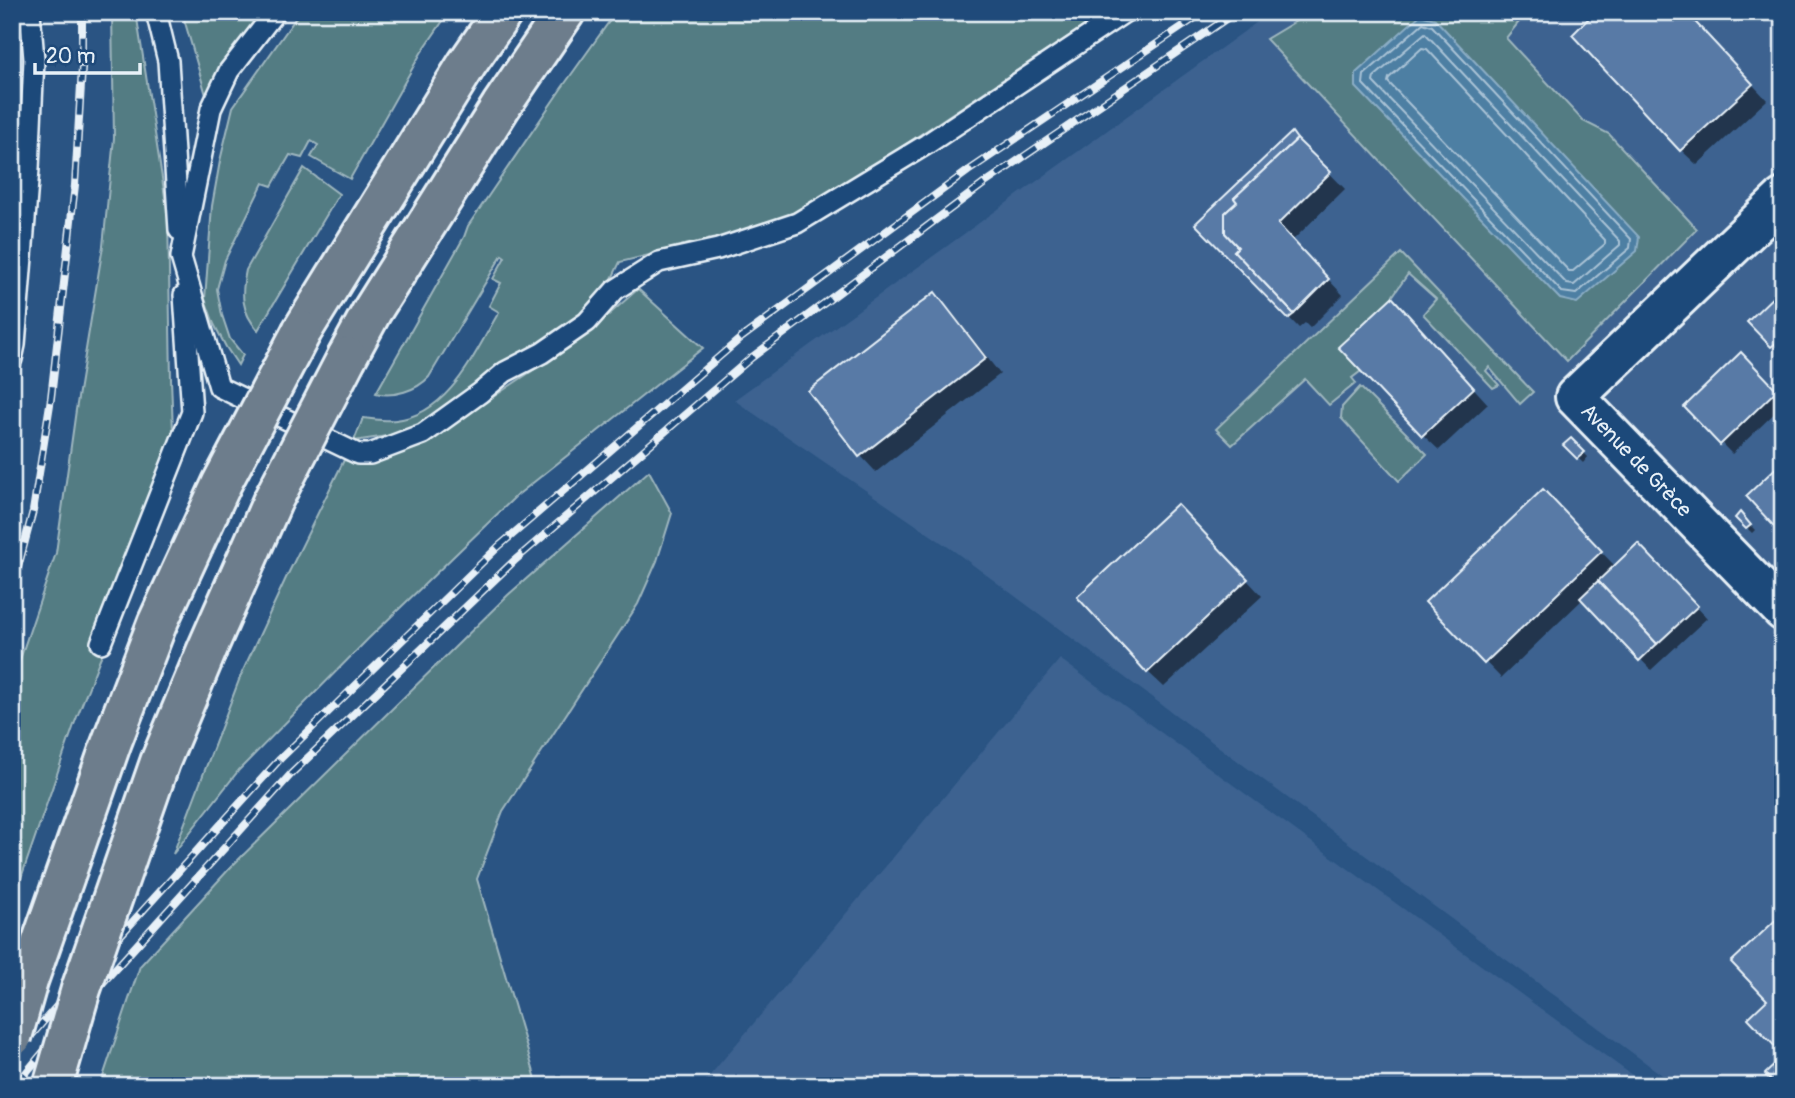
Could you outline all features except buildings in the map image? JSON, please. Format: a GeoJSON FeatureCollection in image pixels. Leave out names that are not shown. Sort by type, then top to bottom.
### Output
{"type":"FeatureCollection","features":[{"type":"Feature","properties":{"kind":"highway"},"geometry":{"type":"LineString","coordinates":[[12,1037],[27,981],[111,744],[158,624],[222,483],[302,331],[467,64],[503,12]]}},
{"type":"Feature","properties":{"kind":"highway"},"geometry":{"type":"LineString","coordinates":[[53,1086],[81,989],[160,762],[272,502],[372,311],[501,106],[565,12]]}},
{"type":"Feature","properties":{"kind":"street","name":"Avenue de Grèce"},"geometry":{"type":"LineString","coordinates":[[1783,198],[1574,397],[1783,611]]}},
{"type":"Feature","properties":{"kind":"lane"},"geometry":{"type":"LineString","coordinates":[[12,359],[30,156],[34,59],[30,12]]}},
{"type":"Feature","properties":{"kind":"lane"},"geometry":{"type":"LineString","coordinates":[[101,643],[192,412],[168,61],[156,12]]}},
{"type":"Feature","properties":{"kind":"lane"},"geometry":{"type":"LineString","coordinates":[[275,12],[229,71],[211,109],[181,257],[219,387],[358,454],[370,454],[423,434],[505,372],[542,353],[587,323],[614,290],[659,262],[719,249],[797,223],[927,144],[1125,12]]}},
{"type":"Feature","properties":{"kind":"shaded area"},"geometry":{"type":"Polygon","coordinates":[[[1277,12],[1783,12],[1783,1086],[1677,1086],[954,551],[734,400],[1260,20],[1277,12]]]}},
{"type":"Feature","properties":{"kind":"shaded area"},"geometry":{"type":"Polygon","coordinates":[[[1060,659],[1647,1086],[701,1086],[1060,659]]]}},
{"type":"Feature","properties":{"kind":"green space"},"geometry":{"type":"Polygon","coordinates":[[[112,12],[136,12],[168,216],[175,484],[75,722],[12,904],[12,683],[56,553],[103,246],[114,138],[112,12]]]}},
{"type":"Feature","properties":{"kind":"green space"},"geometry":{"type":"Polygon","coordinates":[[[182,12],[266,12],[206,95],[182,12]]]}},
{"type":"Feature","properties":{"kind":"green space"},"geometry":{"type":"Polygon","coordinates":[[[300,12],[449,12],[421,53],[350,179],[311,157],[318,145],[311,141],[302,158],[290,155],[272,186],[263,183],[225,260],[217,289],[230,339],[243,355],[238,365],[214,324],[205,299],[212,206],[233,107],[300,12]]]}},
{"type":"Feature","properties":{"kind":"green space"},"geometry":{"type":"Polygon","coordinates":[[[616,12],[1105,12],[808,209],[731,235],[620,262],[606,291],[568,330],[428,422],[400,434],[354,441],[363,418],[396,420],[415,415],[432,406],[459,379],[470,362],[499,312],[489,306],[501,283],[493,279],[505,257],[502,255],[429,377],[404,392],[376,393],[468,226],[616,12]]]}},
{"type":"Feature","properties":{"kind":"green space"},"geometry":{"type":"Polygon","coordinates":[[[1311,12],[1527,12],[1506,38],[1583,121],[1609,134],[1697,229],[1567,361],[1266,39],[1311,12]]]}},
{"type":"Feature","properties":{"kind":"green space"},"geometry":{"type":"Polygon","coordinates":[[[12,35],[18,70],[12,168],[12,35]]]}},
{"type":"Feature","properties":{"kind":"green space"},"geometry":{"type":"Polygon","coordinates":[[[304,168],[339,194],[258,330],[245,309],[243,287],[246,270],[304,168]]]}},
{"type":"Feature","properties":{"kind":"green space"},"geometry":{"type":"Polygon","coordinates":[[[1401,253],[1533,392],[1520,404],[1489,367],[1486,371],[1499,385],[1493,388],[1423,314],[1436,299],[1408,274],[1392,297],[1361,371],[1352,378],[1356,383],[1329,405],[1305,379],[1232,445],[1216,429],[1401,253]]]}},
{"type":"Feature","properties":{"kind":"green space"},"geometry":{"type":"Polygon","coordinates":[[[638,289],[703,348],[515,497],[368,639],[239,770],[173,854],[241,675],[344,460],[365,465],[430,439],[586,335],[638,289]]]}},
{"type":"Feature","properties":{"kind":"green space"},"geometry":{"type":"Polygon","coordinates":[[[1360,387],[1427,454],[1399,481],[1341,418],[1342,407],[1360,387]]]}},
{"type":"Feature","properties":{"kind":"green space"},"geometry":{"type":"Polygon","coordinates":[[[649,471],[672,513],[657,561],[638,604],[503,811],[477,879],[538,1086],[100,1086],[140,966],[231,867],[508,595],[649,471]]]}},
{"type":"Feature","properties":{"kind":"water"},"geometry":{"type":"Polygon","coordinates":[[[1420,15],[1435,19],[1639,237],[1637,251],[1577,303],[1560,299],[1356,87],[1356,73],[1420,15]]]}},
{"type":"Feature","properties":{"kind":"railway"},"geometry":{"type":"LineString","coordinates":[[12,590],[33,511],[51,398],[75,185],[82,68],[82,12]]}},
{"type":"Feature","properties":{"kind":"railway"},"geometry":{"type":"LineString","coordinates":[[12,1058],[280,759],[498,547],[741,338],[968,171],[1204,12]]}},
{"type":"Feature","properties":{"kind":"railway"},"geometry":{"type":"LineString","coordinates":[[15,1086],[79,1009],[292,773],[514,561],[751,358],[985,183],[1236,12]]}}]}
